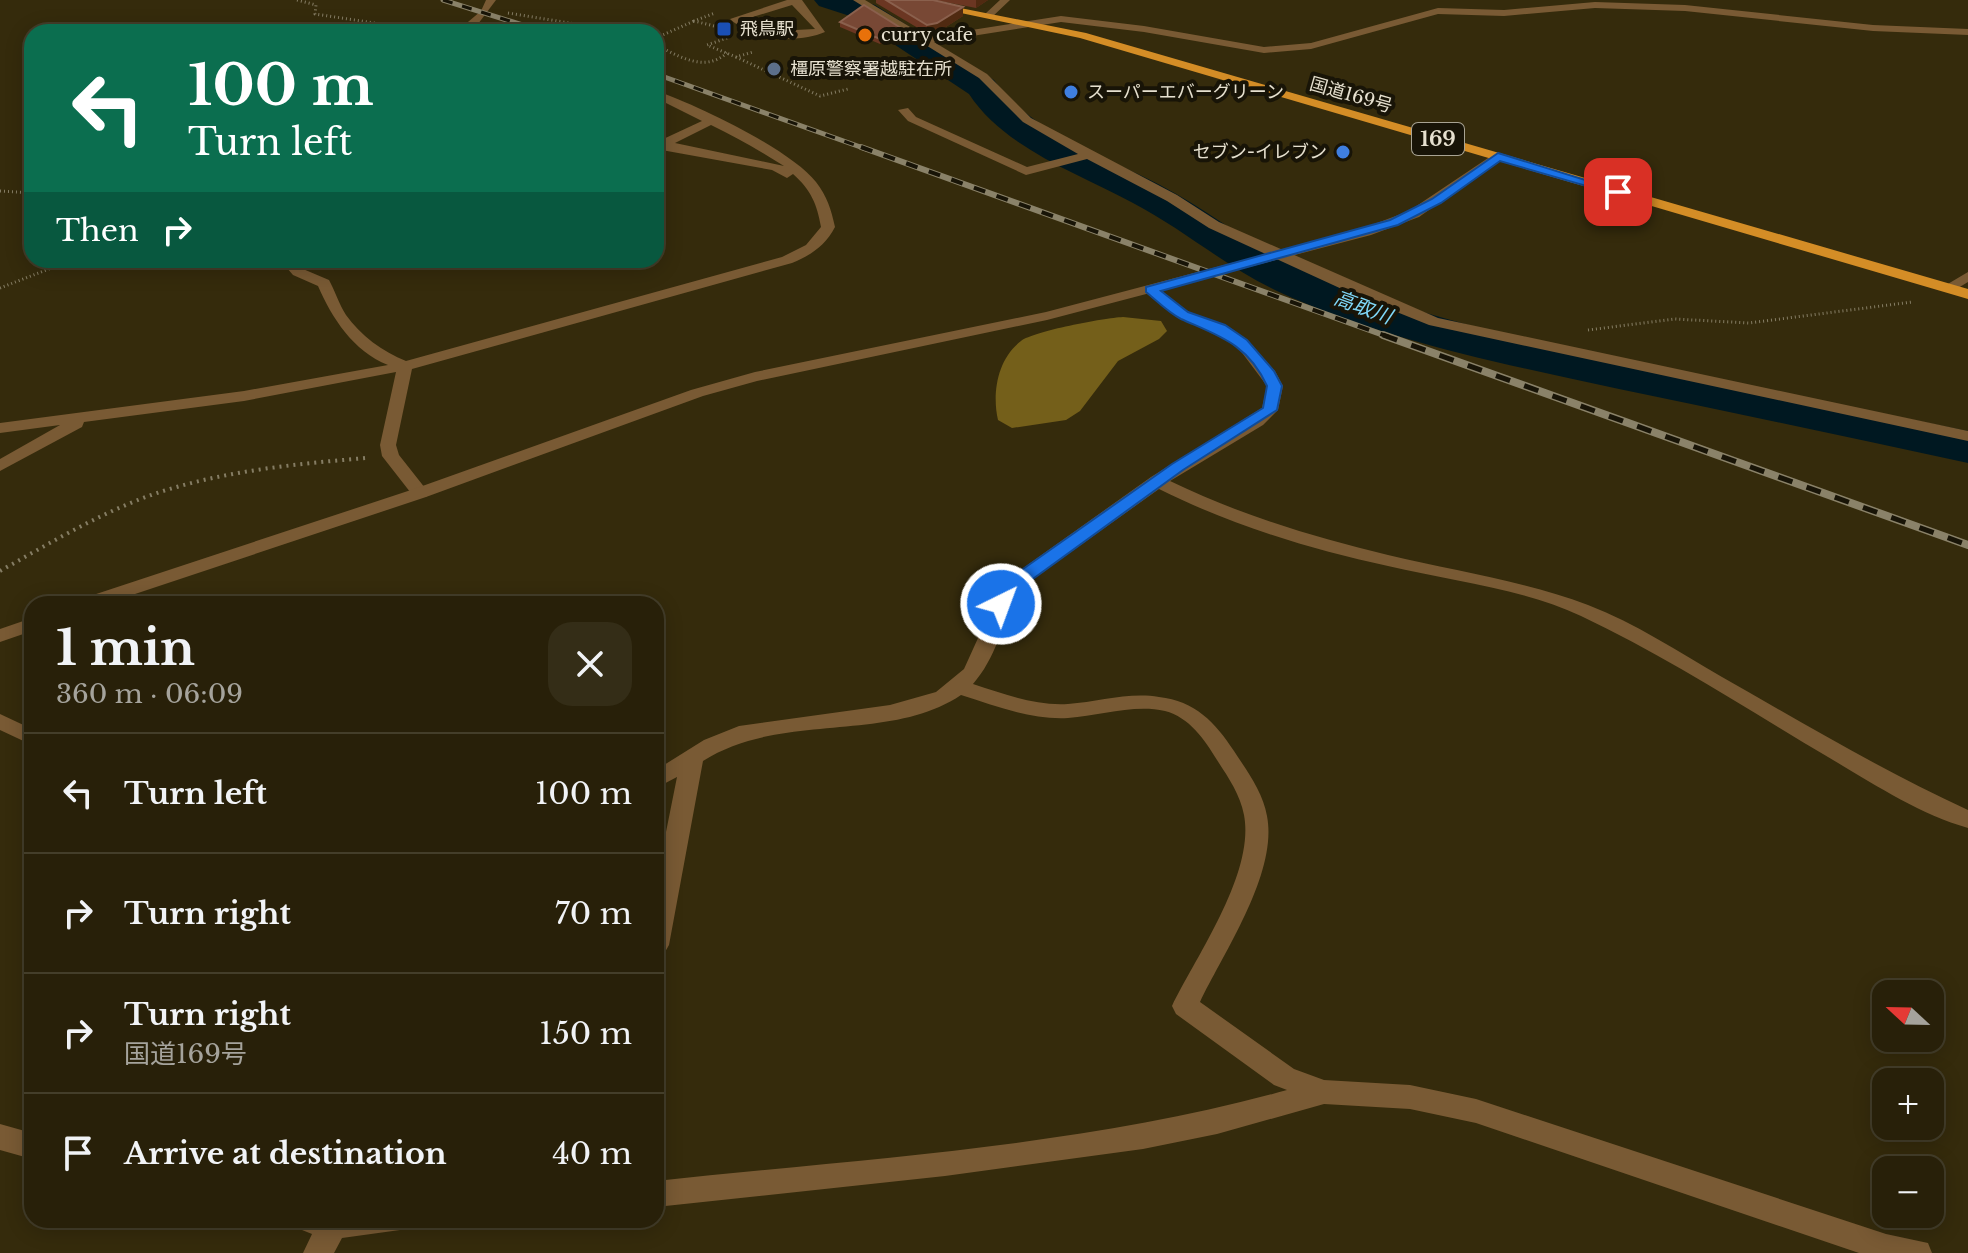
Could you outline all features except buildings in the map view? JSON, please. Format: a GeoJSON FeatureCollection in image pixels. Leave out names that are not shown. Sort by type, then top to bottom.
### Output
{"type":"FeatureCollection","features":[{"type":"Feature","properties":{"kind":"highway","name":"国道169号"},"geometry":{"type":"LineString","coordinates":[[904,0],[1082,35],[1968,294]]}},
{"type":"Feature","properties":{"kind":"street"},"geometry":{"type":"LineString","coordinates":[[858,0],[983,76],[1027,120],[1084,156],[1172,198],[1214,225],[1274,256],[1434,322],[1968,436]]}},
{"type":"Feature","properties":{"kind":"street"},"geometry":{"type":"LineString","coordinates":[[988,16],[1005,0]]}},
{"type":"Feature","properties":{"kind":"street"},"geometry":{"type":"LineString","coordinates":[[795,1],[821,30],[806,36],[790,36],[735,19],[768,6],[795,1]]}},
{"type":"Feature","properties":{"kind":"street"},"geometry":{"type":"LineString","coordinates":[[470,24],[490,3]]}},
{"type":"Feature","properties":{"kind":"street"},"geometry":{"type":"LineString","coordinates":[[928,40],[1021,23],[1076,20],[1264,50],[1311,46],[1438,11],[1504,13],[1595,5],[1685,8],[1873,28],[1968,32]]}},
{"type":"Feature","properties":{"kind":"street"},"geometry":{"type":"LineString","coordinates":[[0,428],[244,396],[405,366],[750,271],[811,250],[828,227],[820,197],[806,177],[730,130],[664,98]]}},
{"type":"Feature","properties":{"kind":"street"},"geometry":{"type":"LineString","coordinates":[[904,110],[912,119],[1026,171],[1084,156]]}},
{"type":"Feature","properties":{"kind":"street"},"geometry":{"type":"LineString","coordinates":[[664,144],[708,122]]}},
{"type":"Feature","properties":{"kind":"street"},"geometry":{"type":"LineString","coordinates":[[664,147],[776,167],[794,177],[806,177]]}},
{"type":"Feature","properties":{"kind":"street"},"geometry":{"type":"LineString","coordinates":[[109,596],[420,493],[697,393],[780,371],[1047,316],[1366,232],[1414,214],[1498,157]]}},
{"type":"Feature","properties":{"kind":"street"},"geometry":{"type":"LineString","coordinates":[[294,268],[324,283],[339,316],[374,352],[405,366]]}},
{"type":"Feature","properties":{"kind":"street"},"geometry":{"type":"LineString","coordinates":[[1948,288],[1968,276]]}},
{"type":"Feature","properties":{"kind":"street"},"geometry":{"type":"LineString","coordinates":[[664,775],[720,741],[744,732],[892,711],[960,687],[992,641],[1001,604],[1019,580],[1157,481],[1270,410],[1275,397],[1269,374],[1242,343],[1220,328],[1183,315],[1151,290]]}},
{"type":"Feature","properties":{"kind":"street"},"geometry":{"type":"LineString","coordinates":[[405,366],[388,445],[391,456],[420,493]]}},
{"type":"Feature","properties":{"kind":"street"},"geometry":{"type":"LineString","coordinates":[[0,466],[86,417]]}},
{"type":"Feature","properties":{"kind":"street"},"geometry":{"type":"LineString","coordinates":[[1157,481],[1220,512],[1258,525],[1384,560],[1537,593],[1586,611],[1659,649],[1893,785],[1968,820]]}},
{"type":"Feature","properties":{"kind":"street"},"geometry":{"type":"LineString","coordinates":[[0,636],[24,627]]}},
{"type":"Feature","properties":{"kind":"street"},"geometry":{"type":"LineString","coordinates":[[960,687],[1027,708],[1056,712],[1135,702],[1164,704],[1190,714],[1209,730],[1247,790],[1258,825],[1253,863],[1185,1006],[1284,1077],[1324,1092],[1410,1097],[1476,1111],[1886,1248],[1917,1253]]}},
{"type":"Feature","properties":{"kind":"street"},"geometry":{"type":"LineString","coordinates":[[0,721],[24,734]]}},
{"type":"Feature","properties":{"kind":"street"},"geometry":{"type":"LineString","coordinates":[[664,904],[692,759]]}},
{"type":"Feature","properties":{"kind":"street"},"geometry":{"type":"LineString","coordinates":[[664,1193],[945,1163],[1143,1136],[1217,1122],[1324,1092]]}},
{"type":"Feature","properties":{"kind":"street"},"geometry":{"type":"LineString","coordinates":[[0,1137],[24,1144]]}},
{"type":"Feature","properties":{"kind":"street"},"geometry":{"type":"LineString","coordinates":[[318,1253],[327,1228]]}},
{"type":"Feature","properties":{"kind":"path"},"geometry":{"type":"LineString","coordinates":[[297,0],[316,5],[315,14],[381,24]]}},
{"type":"Feature","properties":{"kind":"path"},"geometry":{"type":"LineString","coordinates":[[490,3],[537,21],[575,24]]}},
{"type":"Feature","properties":{"kind":"path"},"geometry":{"type":"LineString","coordinates":[[664,34],[694,21]]}},
{"type":"Feature","properties":{"kind":"path"},"geometry":{"type":"LineString","coordinates":[[664,48],[705,64],[720,61],[727,53]]}},
{"type":"Feature","properties":{"kind":"path"},"geometry":{"type":"LineString","coordinates":[[736,57],[820,96],[848,89]]}},
{"type":"Feature","properties":{"kind":"path"},"geometry":{"type":"LineString","coordinates":[[0,191],[24,192]]}},
{"type":"Feature","properties":{"kind":"path"},"geometry":{"type":"LineString","coordinates":[[0,288],[51,268]]}},
{"type":"Feature","properties":{"kind":"path"},"geometry":{"type":"LineString","coordinates":[[1586,330],[1675,319],[1749,323],[1905,304],[1948,288]]}},
{"type":"Feature","properties":{"kind":"path"},"geometry":{"type":"LineString","coordinates":[[0,571],[128,504],[187,485],[295,463],[391,456]]}},
{"type":"Feature","properties":{"kind":"shaded area"},"geometry":{"type":"Polygon","coordinates":[[[1123,317],[1161,321],[1167,331],[1159,339],[1118,361],[1080,411],[1066,420],[1012,428],[998,420],[998,378],[1006,357],[1021,341],[1054,329],[1123,317]]]}},
{"type":"Feature","properties":{"kind":"waterway","name":"高取川"},"geometry":{"type":"LineString","coordinates":[[829,0],[864,11],[982,87],[994,105],[1017,126],[1156,199],[1216,239],[1292,281],[1372,312],[1494,348],[1968,447]]}},
{"type":"Feature","properties":{"kind":"railway"},"geometry":{"type":"LineString","coordinates":[[443,0],[520,24]]}},
{"type":"Feature","properties":{"kind":"railway"},"geometry":{"type":"LineString","coordinates":[[664,77],[866,149]]}},
{"type":"Feature","properties":{"kind":"railway"},"geometry":{"type":"LineString","coordinates":[[861,147],[1389,337]]}},
{"type":"Feature","properties":{"kind":"railway"},"geometry":{"type":"LineString","coordinates":[[1383,335],[1968,545]]}},
{"type":"Feature","properties":{"kind":"place","name":"飛鳥駅"},"geometry":{"type":"Point","coordinates":[724,29]}},
{"type":"Feature","properties":{"kind":"place","name":"curry cafe"},"geometry":{"type":"Point","coordinates":[865,35]}},
{"type":"Feature","properties":{"kind":"place","name":"橿原警察署越駐在所"},"geometry":{"type":"Point","coordinates":[774,69]}},
{"type":"Feature","properties":{"kind":"place","name":"スーパーエバーグリーン"},"geometry":{"type":"Point","coordinates":[1071,92]}},
{"type":"Feature","properties":{"kind":"place","name":"セブン-イレブン"},"geometry":{"type":"Point","coordinates":[1343,152]}},
{"type":"Feature","properties":{"kind":"route"},"geometry":{"type":"LineString","coordinates":[[1001,604],[1019,580],[1178,467],[1257,421],[1270,410],[1275,386],[1269,374],[1242,343],[1220,328],[1183,315],[1151,290],[1394,222],[1436,201],[1498,157],[1618,192]]}}]}
